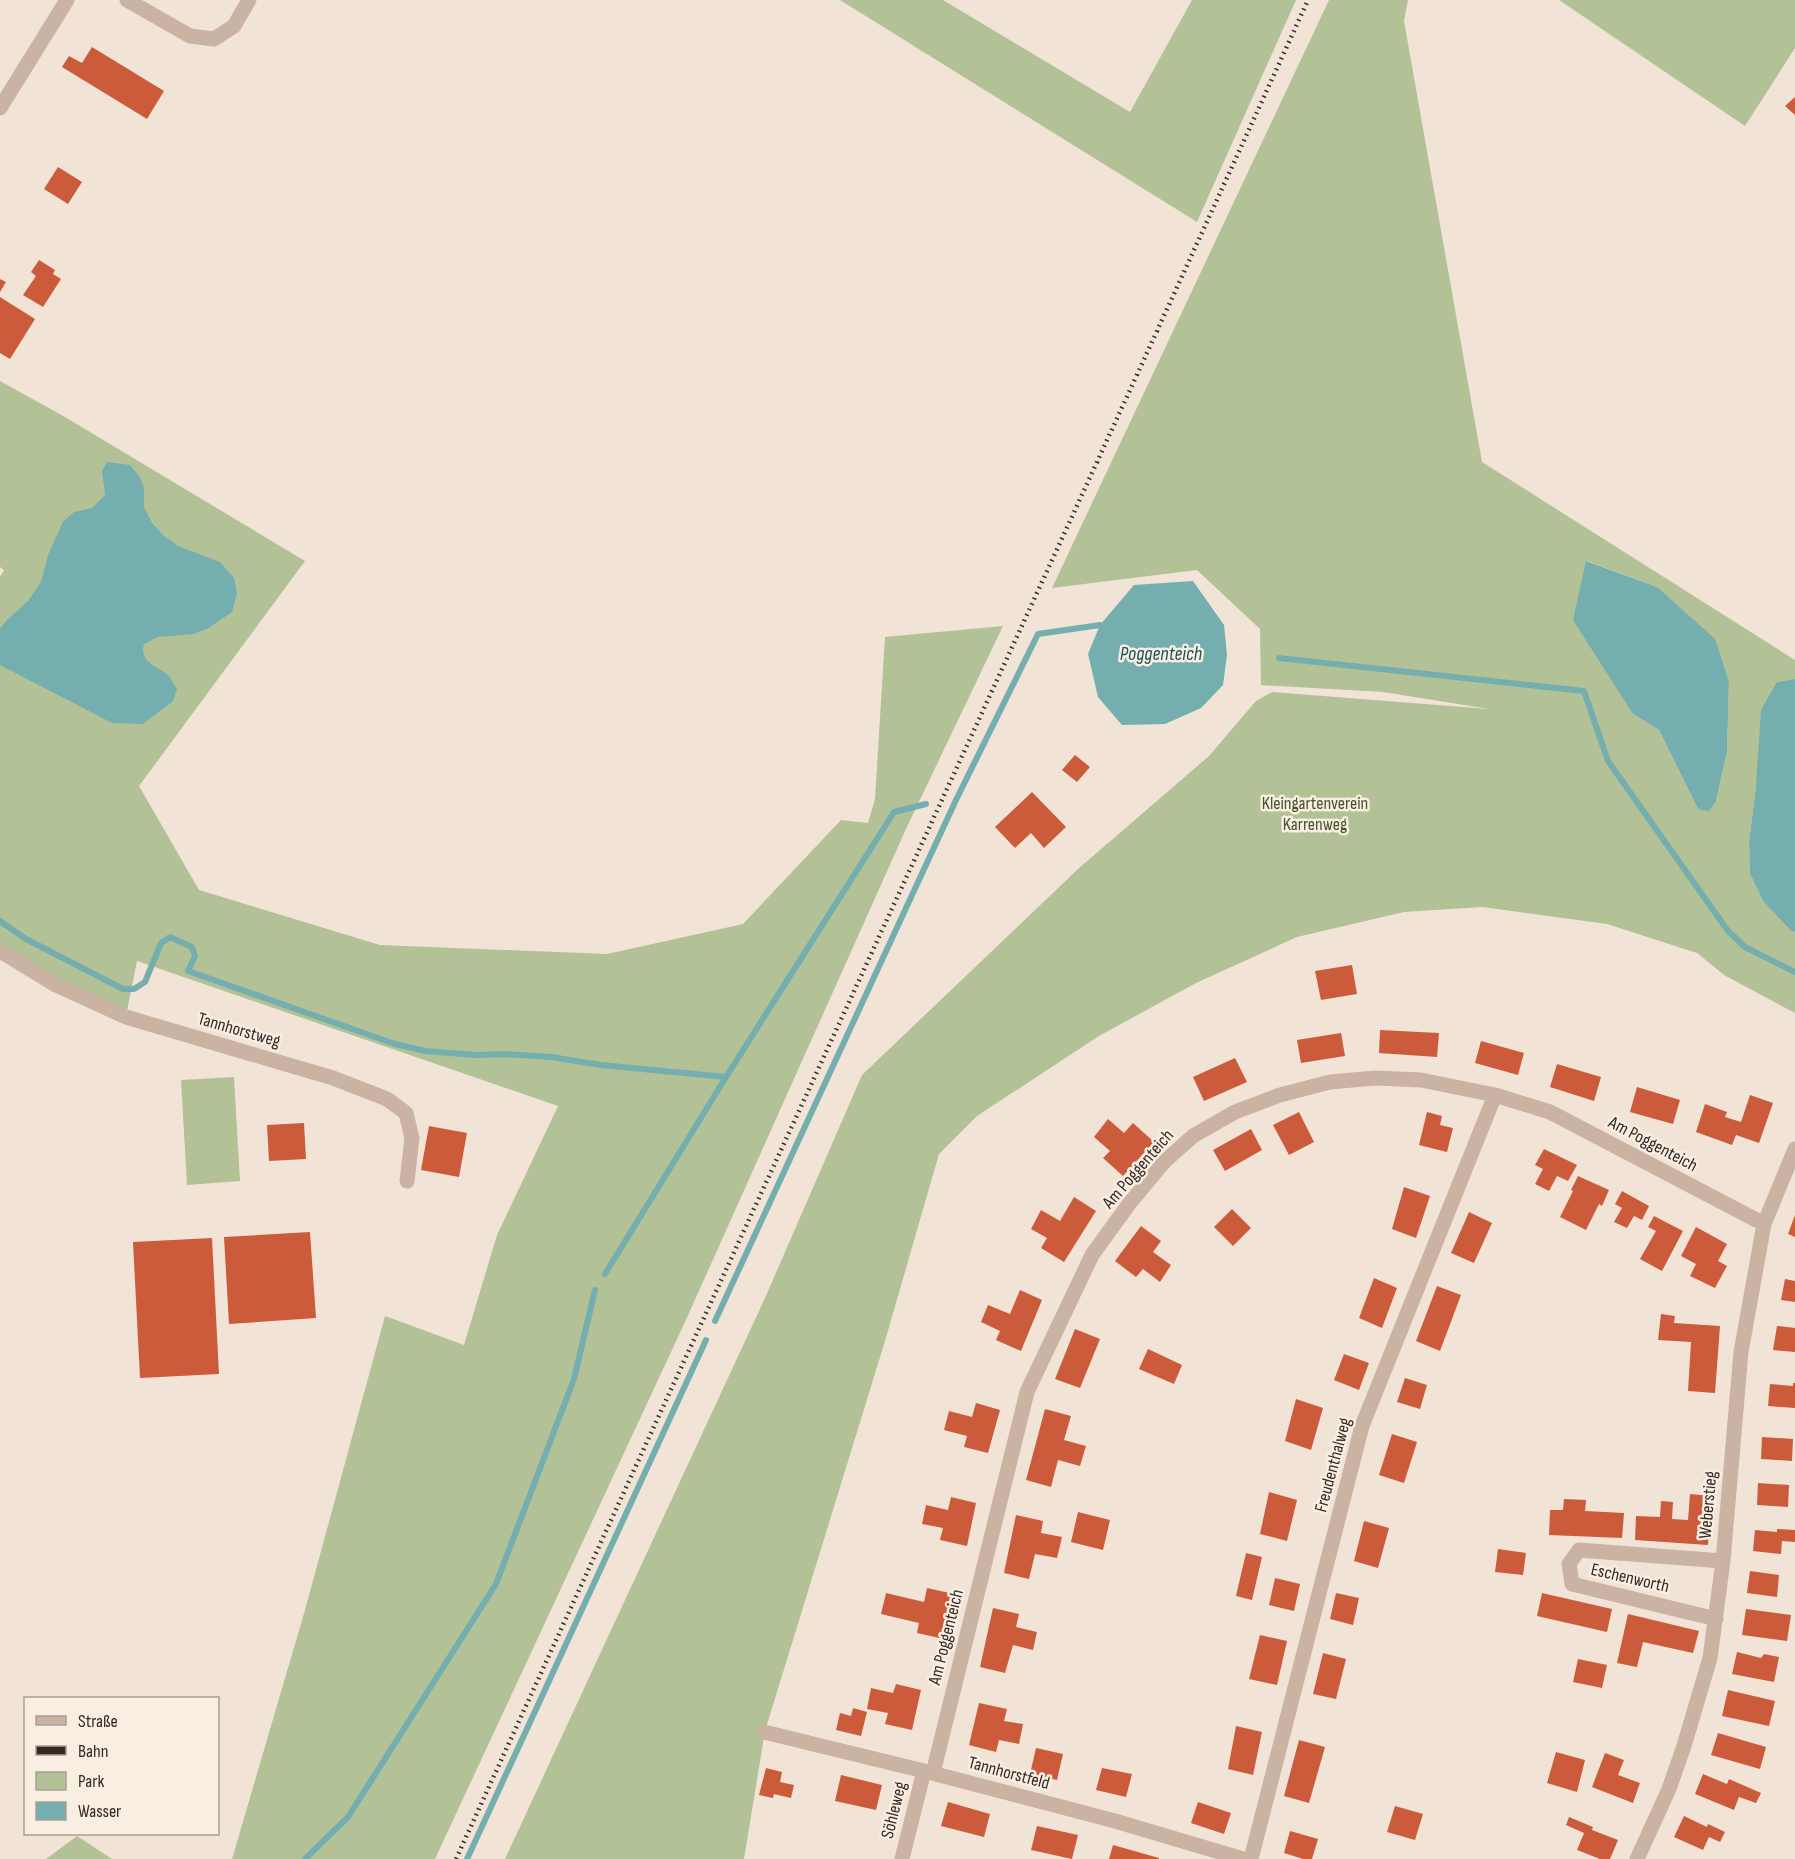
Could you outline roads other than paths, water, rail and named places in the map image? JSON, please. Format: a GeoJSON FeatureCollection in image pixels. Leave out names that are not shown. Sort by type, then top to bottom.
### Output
{"type":"FeatureCollection","features":[{"type":"Feature","properties":{"kind":"street"},"geometry":{"type":"LineString","coordinates":[[0,108],[67,0]]}},
{"type":"Feature","properties":{"kind":"street"},"geometry":{"type":"LineString","coordinates":[[127,0],[190,36],[214,39],[234,26],[249,0]]}},
{"type":"Feature","properties":{"kind":"street","name":"Tannhorstweg"},"geometry":{"type":"LineString","coordinates":[[0,951],[56,986],[126,1017],[333,1078],[387,1099],[406,1113],[412,1138],[407,1181]]}},
{"type":"Feature","properties":{"kind":"street","name":"Am Poggenteich"},"geometry":{"type":"LineString","coordinates":[[928,1772],[1027,1392],[1092,1255],[1129,1204],[1164,1162],[1193,1136],[1235,1112],[1280,1095],[1330,1082],[1375,1078],[1421,1080],[1495,1095],[1550,1112],[1764,1224]]}},
{"type":"Feature","properties":{"kind":"street","name":"Freudenthalweg"},"geometry":{"type":"LineString","coordinates":[[1251,1859],[1362,1426],[1495,1095]]}},
{"type":"Feature","properties":{"kind":"street","name":"Weberstieg"},"geometry":{"type":"LineString","coordinates":[[1637,1859],[1669,1789],[1710,1658],[1723,1561],[1741,1352],[1764,1224],[1795,1149]]}},
{"type":"Feature","properties":{"kind":"street","name":"Eschenworth"},"geometry":{"type":"LineString","coordinates":[[1716,1618],[1572,1584],[1569,1564],[1579,1550],[1723,1561]]}},
{"type":"Feature","properties":{"kind":"street","name":"Tannhorstfeld"},"geometry":{"type":"LineString","coordinates":[[764,1732],[1115,1821],[1243,1859]]}},
{"type":"Feature","properties":{"kind":"street","name":"Söhleweg"},"geometry":{"type":"LineString","coordinates":[[902,1859],[928,1772]]}},
{"type":"Feature","properties":{"kind":"water"},"geometry":{"type":"Polygon","coordinates":[[[107,462],[130,465],[140,477],[144,488],[144,507],[152,523],[178,546],[220,562],[234,578],[237,593],[232,612],[207,629],[193,634],[158,637],[144,644],[144,656],[169,676],[177,689],[173,701],[143,724],[112,723],[0,665],[0,629],[28,601],[41,582],[48,555],[63,522],[74,512],[92,508],[105,495],[102,471],[107,462]]]}},
{"type":"Feature","properties":{"kind":"water"},"geometry":{"type":"Polygon","coordinates":[[[1586,561],[1657,587],[1715,639],[1729,682],[1727,752],[1716,801],[1709,811],[1698,809],[1659,730],[1633,714],[1573,620],[1586,561]]]}},
{"type":"Feature","properties":{"kind":"water","name":"Poggenteich"},"geometry":{"type":"Polygon","coordinates":[[[1193,581],[1224,625],[1227,655],[1223,685],[1201,708],[1165,724],[1122,725],[1098,697],[1088,654],[1100,625],[1134,585],[1193,581]]]}},
{"type":"Feature","properties":{"kind":"water"},"geometry":{"type":"Polygon","coordinates":[[[1795,679],[1795,932],[1791,931],[1763,901],[1750,874],[1749,842],[1756,786],[1761,710],[1777,682],[1795,679]]]}},
{"type":"Feature","properties":{"kind":"waterway"},"geometry":{"type":"LineString","coordinates":[[715,1321],[956,800],[1038,634],[1100,625]]}},
{"type":"Feature","properties":{"kind":"waterway"},"geometry":{"type":"LineString","coordinates":[[1279,658],[1584,691],[1608,761],[1728,931],[1745,947],[1795,972]]}},
{"type":"Feature","properties":{"kind":"waterway"},"geometry":{"type":"LineString","coordinates":[[605,1274],[726,1077],[894,812],[926,804]]}},
{"type":"Feature","properties":{"kind":"waterway"},"geometry":{"type":"LineString","coordinates":[[0,921],[26,939],[123,989],[134,989],[145,982],[161,943],[170,937],[192,947],[195,956],[188,971],[395,1044],[425,1051],[551,1057],[601,1065],[726,1077]]}},
{"type":"Feature","properties":{"kind":"waterway"},"geometry":{"type":"LineString","coordinates":[[305,1859],[348,1817],[496,1584],[574,1379],[595,1290]]}},
{"type":"Feature","properties":{"kind":"waterway"},"geometry":{"type":"LineString","coordinates":[[467,1859],[706,1340]]}},
{"type":"Feature","properties":{"kind":"railway"},"geometry":{"type":"LineString","coordinates":[[456,1859],[1308,0]]}},
{"type":"Feature","properties":{"kind":"park label","name":"Kleingartenverein Karrenweg"},"geometry":{"type":"Point","coordinates":[1315,813]}}]}
